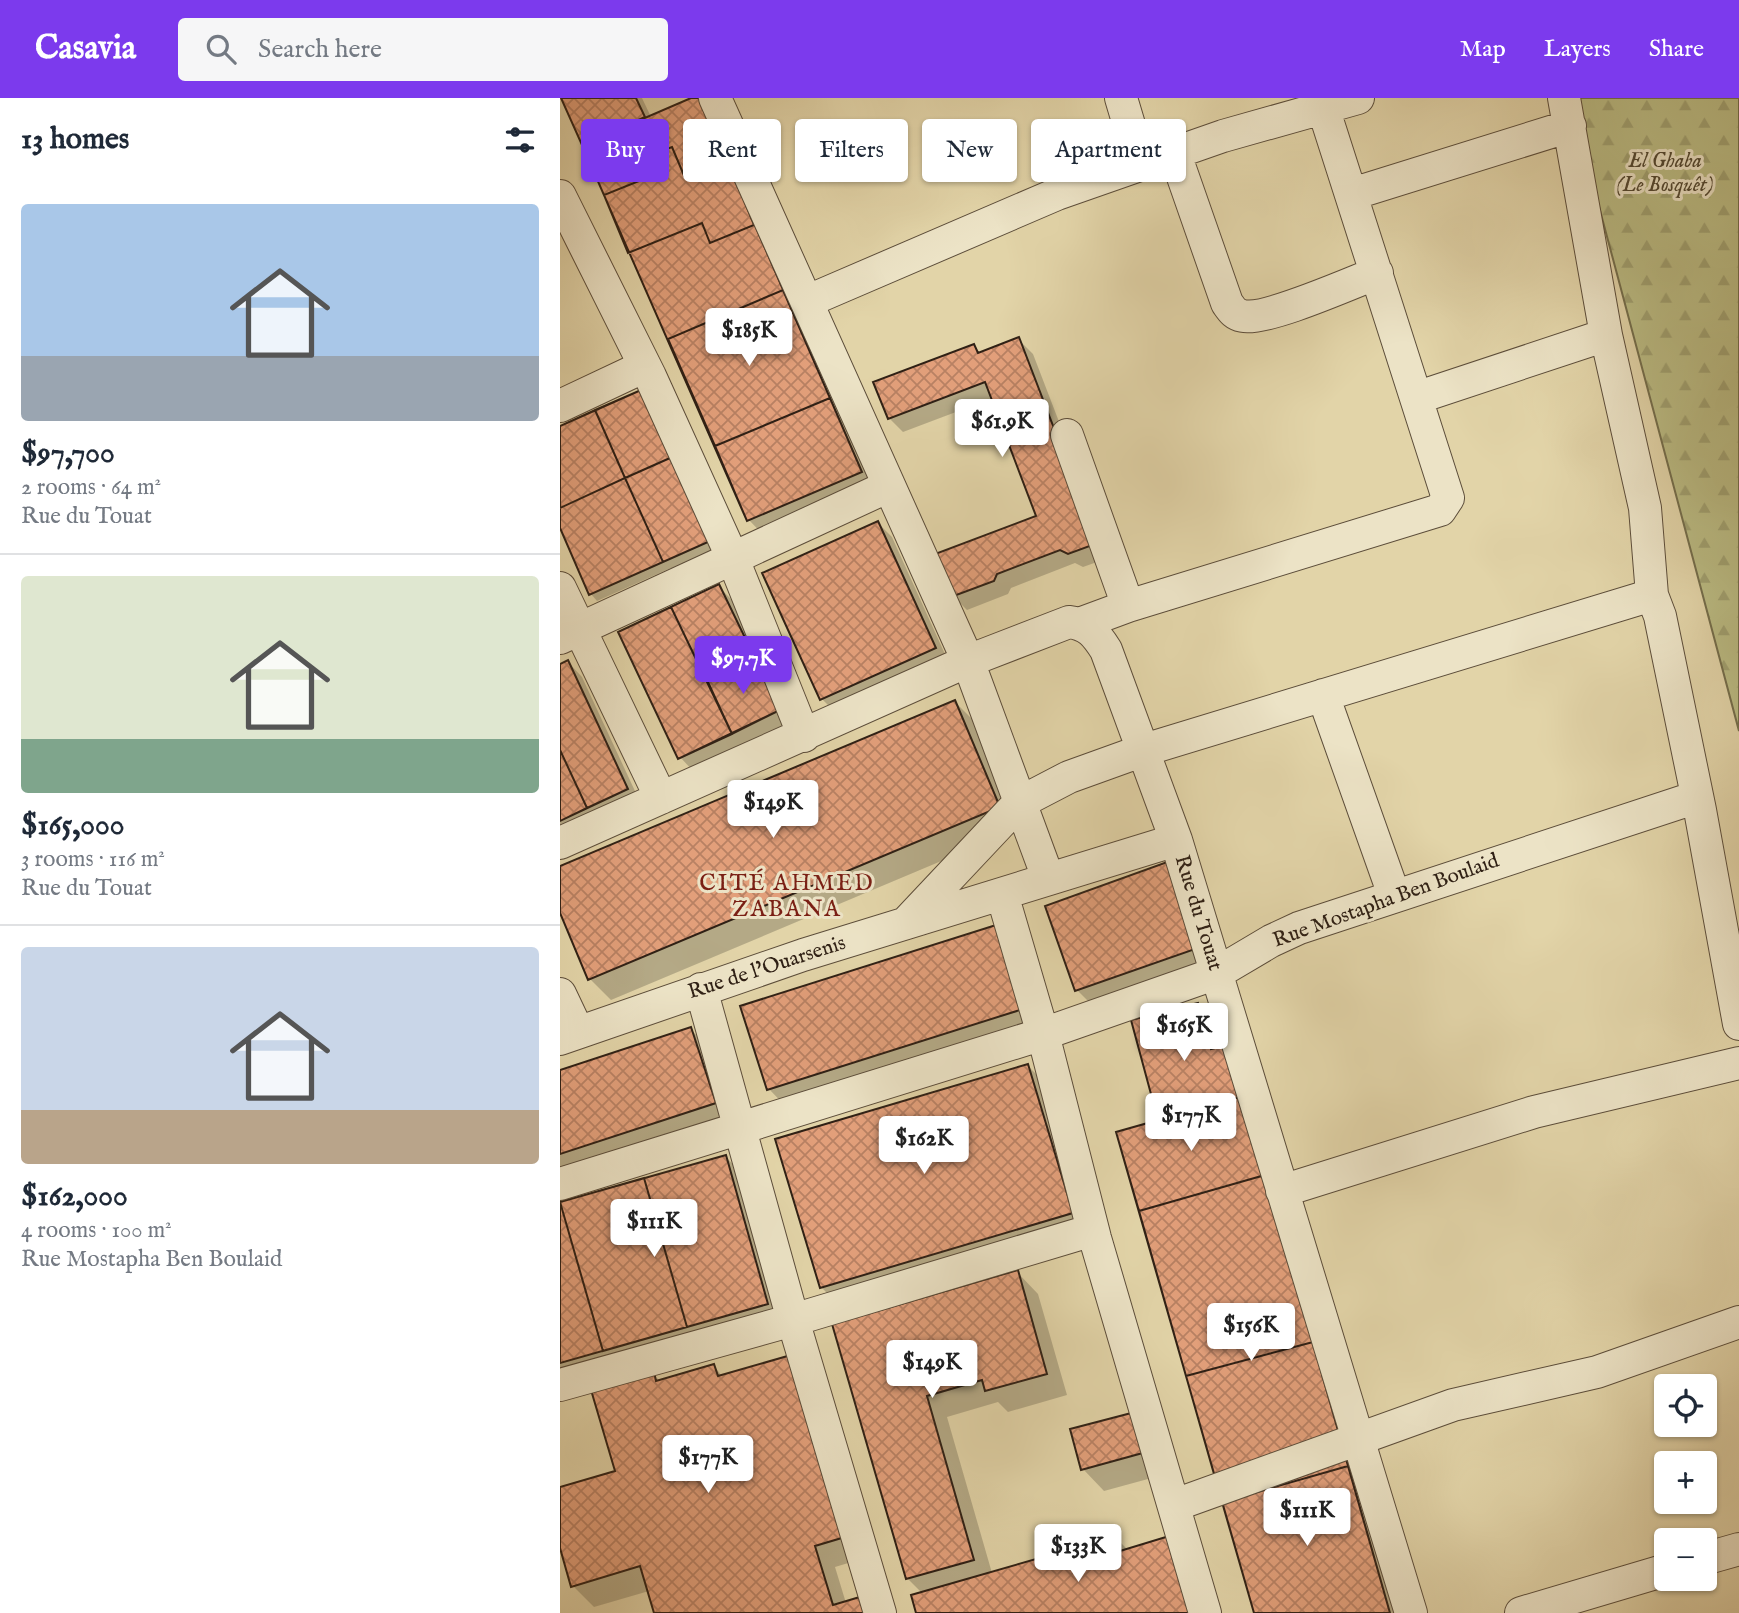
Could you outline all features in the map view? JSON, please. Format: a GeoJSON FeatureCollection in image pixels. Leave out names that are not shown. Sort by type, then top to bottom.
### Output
{"type":"FeatureCollection","features":[{"type":"Feature","properties":{"kind":"street"},"geometry":{"type":"LineString","coordinates":[[715,98],[968,661],[1048,878]]}},
{"type":"Feature","properties":{"kind":"street"},"geometry":{"type":"LineString","coordinates":[[1121,98],[1127,119]]}},
{"type":"Feature","properties":{"kind":"street"},"geometry":{"type":"LineString","coordinates":[[1186,150],[1322,104],[1358,98]]}},
{"type":"Feature","properties":{"kind":"street"},"geometry":{"type":"LineString","coordinates":[[560,843],[968,661],[1069,622],[1082,624],[1128,606],[1440,510],[1448,498],[1322,104]]}},
{"type":"Feature","properties":{"kind":"street"},"geometry":{"type":"LineString","coordinates":[[1352,194],[1567,112],[1606,335],[1645,508],[1652,595],[1660,616],[1697,797],[1739,1024]]}},
{"type":"Feature","properties":{"kind":"street"},"geometry":{"type":"LineString","coordinates":[[808,301],[1057,194],[1092,182]]}},
{"type":"Feature","properties":{"kind":"street"},"geometry":{"type":"LineString","coordinates":[[1185,182],[1227,303],[1233,313],[1246,317],[1275,311],[1377,273]]}},
{"type":"Feature","properties":{"kind":"street"},"geometry":{"type":"LineString","coordinates":[[560,195],[645,366],[733,559],[804,736]]}},
{"type":"Feature","properties":{"kind":"street"},"geometry":{"type":"LineString","coordinates":[[1416,398],[1606,335]]}},
{"type":"Feature","properties":{"kind":"street"},"geometry":{"type":"LineString","coordinates":[[560,406],[645,366]]}},
{"type":"Feature","properties":{"kind":"street"},"geometry":{"type":"LineString","coordinates":[[1067,435],[1128,606]]}},
{"type":"Feature","properties":{"kind":"street"},"geometry":{"type":"LineString","coordinates":[[569,633],[889,486]]}},
{"type":"Feature","properties":{"kind":"street"},"geometry":{"type":"LineString","coordinates":[[560,588],[569,633],[661,798]]}},
{"type":"Feature","properties":{"kind":"street"},"geometry":{"type":"LineString","coordinates":[[906,923],[1019,803],[1080,773],[1144,750],[1652,595]]}},
{"type":"Feature","properties":{"kind":"street","name":"Rue du Touat"},"geometry":{"type":"LineString","coordinates":[[1082,624],[1097,635],[1106,650],[1175,840],[1411,1613]]}},
{"type":"Feature","properties":{"kind":"street"},"geometry":{"type":"LineString","coordinates":[[1322,695],[1394,895]]}},
{"type":"Feature","properties":{"kind":"street","name":"Rue Mostapha Ben Boulaid"},"geometry":{"type":"LineString","coordinates":[[560,1184],[1043,1034],[1217,973],[1271,941],[1394,895],[1697,797]]}},
{"type":"Feature","properties":{"kind":"street","name":"Rue de l'Ouarsenis"},"geometry":{"type":"LineString","coordinates":[[569,1035],[906,923],[1175,840]]}},
{"type":"Feature","properties":{"kind":"street"},"geometry":{"type":"LineString","coordinates":[[1002,894],[1043,1034],[1093,1230],[1205,1613]]}},
{"type":"Feature","properties":{"kind":"street"},"geometry":{"type":"LineString","coordinates":[[701,989],[793,1320],[880,1613]]}},
{"type":"Feature","properties":{"kind":"street"},"geometry":{"type":"LineString","coordinates":[[560,994],[569,1035]]}},
{"type":"Feature","properties":{"kind":"street"},"geometry":{"type":"LineString","coordinates":[[1282,1191],[1534,1112],[1739,1063]]}},
{"type":"Feature","properties":{"kind":"street"},"geometry":{"type":"LineString","coordinates":[[560,1385],[793,1320],[1093,1230]]}},
{"type":"Feature","properties":{"kind":"street"},"geometry":{"type":"LineString","coordinates":[[1175,1505],[1453,1405],[1597,1372],[1739,1322]]}},
{"type":"Feature","properties":{"kind":"street"},"geometry":{"type":"LineString","coordinates":[[1717,1555],[1739,1549]]}},
{"type":"Feature","properties":{"kind":"street"},"geometry":{"type":"LineString","coordinates":[[1521,1613],[1654,1574]]}},
{"type":"Feature","properties":{"kind":"green space","name":"El Ghaba (Le Bosquêt)"},"geometry":{"type":"Polygon","coordinates":[[[1570,98],[1739,98],[1739,731],[1570,98]]]}},
{"type":"Feature","properties":{"kind":"building"},"geometry":{"type":"Polygon","coordinates":[[[561,98],[636,98],[645,117],[581,119],[581,143],[561,98]]]}},
{"type":"Feature","properties":{"kind":"building"},"geometry":{"type":"Polygon","coordinates":[[[691,98],[700,98],[709,119],[683,119],[683,182],[736,182],[862,472],[747,521],[598,182],[669,182],[669,119],[642,119],[691,98]]]}},
{"type":"Feature","properties":{"kind":"building"},"geometry":{"type":"Polygon","coordinates":[[[672,147],[683,173],[683,182],[737,182],[754,225],[710,243],[702,223],[628,253],[604,195],[636,182],[669,182],[669,148],[672,147]]]}},
{"type":"Feature","properties":{"kind":"building"},"geometry":{"type":"Polygon","coordinates":[[[783,290],[830,398],[715,446],[668,339],[783,290]]]}},
{"type":"Feature","properties":{"kind":"building"},"geometry":{"type":"Polygon","coordinates":[[[1019,337],[1098,543],[1068,554],[1060,550],[997,574],[994,581],[951,597],[935,554],[1036,516],[985,382],[888,419],[873,382],[974,344],[978,353],[1019,337]]]}},
{"type":"Feature","properties":{"kind":"building"},"geometry":{"type":"Polygon","coordinates":[[[650,386],[717,538],[589,595],[560,528],[560,426],[650,386]]]}},
{"type":"Feature","properties":{"kind":"building"},"geometry":{"type":"Polygon","coordinates":[[[650,386],[679,454],[625,478],[595,410],[650,386]]]}},
{"type":"Feature","properties":{"kind":"building"},"geometry":{"type":"Polygon","coordinates":[[[830,398],[862,472],[747,521],[715,446],[830,398]]]}},
{"type":"Feature","properties":{"kind":"building"},"geometry":{"type":"Polygon","coordinates":[[[595,410],[625,478],[560,508],[560,426],[595,410]]]}},
{"type":"Feature","properties":{"kind":"building"},"geometry":{"type":"Polygon","coordinates":[[[679,454],[717,538],[663,562],[625,478],[679,454]]]}},
{"type":"Feature","properties":{"kind":"building"},"geometry":{"type":"Polygon","coordinates":[[[878,521],[936,648],[820,700],[762,573],[878,521]]]}},
{"type":"Feature","properties":{"kind":"building"},"geometry":{"type":"Polygon","coordinates":[[[719,584],[780,710],[678,759],[618,632],[719,584]]]}},
{"type":"Feature","properties":{"kind":"building"},"geometry":{"type":"Polygon","coordinates":[[[671,607],[732,734],[678,759],[618,632],[671,607]]]}},
{"type":"Feature","properties":{"kind":"building"},"geometry":{"type":"Polygon","coordinates":[[[755,658],[780,710],[732,734],[707,680],[755,658]]]}},
{"type":"Feature","properties":{"kind":"building"},"geometry":{"type":"Polygon","coordinates":[[[568,660],[628,789],[560,821],[560,664],[568,660]]]}},
{"type":"Feature","properties":{"kind":"building"},"geometry":{"type":"Polygon","coordinates":[[[568,660],[628,789],[587,808],[560,750],[560,664],[568,660]]]}},
{"type":"Feature","properties":{"kind":"building"},"geometry":{"type":"Polygon","coordinates":[[[955,700],[1000,807],[588,980],[560,913],[560,866],[955,700]]]}},
{"type":"Feature","properties":{"kind":"building"},"geometry":{"type":"Polygon","coordinates":[[[560,750],[587,808],[560,821],[560,750]]]}},
{"type":"Feature","properties":{"kind":"building"},"geometry":{"type":"Polygon","coordinates":[[[1170,861],[1201,947],[1075,991],[1045,906],[1170,861]]]}},
{"type":"Feature","properties":{"kind":"building"},"geometry":{"type":"Polygon","coordinates":[[[996,925],[1023,1009],[767,1090],[740,1006],[996,925]]]}},
{"type":"Feature","properties":{"kind":"building"},"geometry":{"type":"Polygon","coordinates":[[[1198,1003],[1211,1049],[1228,1045],[1243,1096],[1158,1120],[1131,1020],[1198,1003]]]}},
{"type":"Feature","properties":{"kind":"building"},"geometry":{"type":"Polygon","coordinates":[[[691,1027],[716,1103],[560,1154],[560,1070],[691,1027]]]}},
{"type":"Feature","properties":{"kind":"building"},"geometry":{"type":"Polygon","coordinates":[[[1028,1064],[1073,1213],[820,1288],[775,1139],[1028,1064]]]}},
{"type":"Feature","properties":{"kind":"building"},"geometry":{"type":"Polygon","coordinates":[[[1243,1096],[1390,1613],[1254,1613],[1116,1132],[1243,1096]]]}},
{"type":"Feature","properties":{"kind":"building"},"geometry":{"type":"Polygon","coordinates":[[[1243,1096],[1265,1175],[1139,1211],[1116,1132],[1243,1096]]]}},
{"type":"Feature","properties":{"kind":"building"},"geometry":{"type":"Polygon","coordinates":[[[726,1155],[768,1304],[560,1363],[560,1202],[726,1155]]]}},
{"type":"Feature","properties":{"kind":"building"},"geometry":{"type":"Polygon","coordinates":[[[1265,1175],[1313,1342],[1186,1376],[1139,1211],[1265,1175]]]}},
{"type":"Feature","properties":{"kind":"building"},"geometry":{"type":"Polygon","coordinates":[[[644,1178],[687,1327],[603,1351],[560,1202],[644,1178]]]}},
{"type":"Feature","properties":{"kind":"building"},"geometry":{"type":"Polygon","coordinates":[[[1018,1270],[1047,1374],[985,1391],[982,1380],[927,1396],[974,1560],[906,1579],[832,1324],[1018,1270]]]}},
{"type":"Feature","properties":{"kind":"building"},"geometry":{"type":"Polygon","coordinates":[[[1313,1342],[1348,1466],[1222,1502],[1186,1376],[1313,1342]]]}},
{"type":"Feature","properties":{"kind":"building"},"geometry":{"type":"Polygon","coordinates":[[[791,1355],[845,1537],[815,1546],[833,1605],[863,1596],[868,1613],[654,1613],[640,1566],[571,1587],[560,1548],[560,1487],[615,1471],[591,1390],[654,1372],[656,1381],[714,1364],[718,1376],[791,1355]]]}},
{"type":"Feature","properties":{"kind":"building"},"geometry":{"type":"Polygon","coordinates":[[[1139,1411],[1150,1451],[1081,1470],[1070,1429],[1139,1411]]]}},
{"type":"Feature","properties":{"kind":"building"},"geometry":{"type":"Polygon","coordinates":[[[1348,1466],[1390,1613],[1254,1613],[1222,1502],[1348,1466]]]}},
{"type":"Feature","properties":{"kind":"building"},"geometry":{"type":"Polygon","coordinates":[[[1179,1533],[1202,1613],[916,1613],[911,1595],[1116,1536],[1120,1551],[1179,1533]]]}},
{"type":"Feature","properties":{"kind":"district","name":"CITÉ AHMED ZABANA"},"geometry":{"type":"Point","coordinates":[787,896]}}]}
